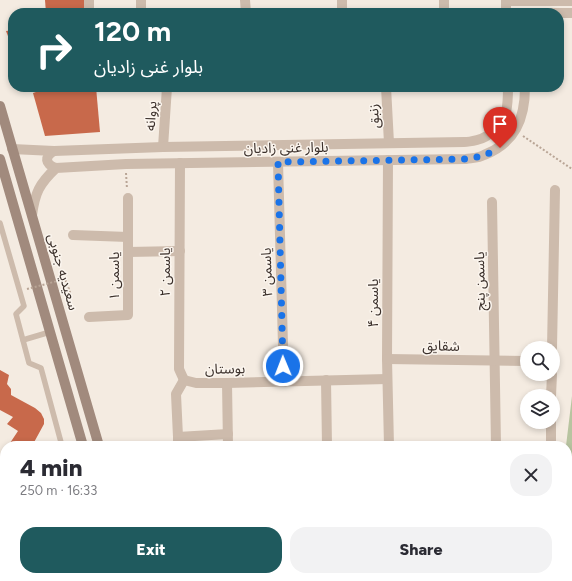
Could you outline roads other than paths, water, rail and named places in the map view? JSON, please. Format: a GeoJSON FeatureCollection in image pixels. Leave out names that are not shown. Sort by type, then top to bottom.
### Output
{"type":"FeatureCollection","features":[{"type":"Feature","properties":{"kind":"main road","name":"سعیدیه جنوبی"},"geometry":{"type":"LineString","coordinates":[[0,106],[98,441]]}},
{"type":"Feature","properties":{"kind":"main road"},"geometry":{"type":"LineString","coordinates":[[0,159],[82,441]]}},
{"type":"Feature","properties":{"kind":"street"},"geometry":{"type":"LineString","coordinates":[[506,0],[572,1]]}},
{"type":"Feature","properties":{"kind":"street","name":"پروانه"},"geometry":{"type":"LineString","coordinates":[[162,147],[167,92]]}},
{"type":"Feature","properties":{"kind":"street","name":"زنبق"},"geometry":{"type":"LineString","coordinates":[[386,92],[389,143],[388,160]]}},
{"type":"Feature","properties":{"kind":"street","name":"بلوار غنی زادیان"},"geometry":{"type":"LineString","coordinates":[[12,149],[54,151],[162,147],[464,142],[478,140],[490,134],[500,124],[506,112],[508,92]]}},
{"type":"Feature","properties":{"kind":"street","name":"بلوار غنی زادیان"},"geometry":{"type":"LineString","coordinates":[[56,168],[126,164],[466,159],[483,156],[500,148],[513,134],[522,117],[525,100],[524,92]]}},
{"type":"Feature","properties":{"kind":"street"},"geometry":{"type":"LineString","coordinates":[[32,215],[35,198],[39,188],[56,168],[50,166],[47,162],[47,158],[54,151]]}},
{"type":"Feature","properties":{"kind":"street","name":"یاسمن ۴"},"geometry":{"type":"LineString","coordinates":[[388,160],[387,379],[389,441]]}},
{"type":"Feature","properties":{"kind":"street","name":"یاسمن ۳"},"geometry":{"type":"LineString","coordinates":[[278,162],[284,382]]}},
{"type":"Feature","properties":{"kind":"street","name":"یاسمن ۲"},"geometry":{"type":"LineString","coordinates":[[180,163],[179,369],[184,380]]}},
{"type":"Feature","properties":{"kind":"street"},"geometry":{"type":"LineString","coordinates":[[552,341],[555,190]]}},
{"type":"Feature","properties":{"kind":"street","name":"یاسمن ۱"},"geometry":{"type":"LineString","coordinates":[[89,317],[128,315],[128,198]]}},
{"type":"Feature","properties":{"kind":"street","name":"یاسمن پنج"},"geometry":{"type":"LineString","coordinates":[[492,202],[495,360]]}},
{"type":"Feature","properties":{"kind":"street"},"geometry":{"type":"LineString","coordinates":[[73,235],[128,237]]}},
{"type":"Feature","properties":{"kind":"street"},"geometry":{"type":"LineString","coordinates":[[128,252],[180,251]]}},
{"type":"Feature","properties":{"kind":"street","name":"شقایق"},"geometry":{"type":"LineString","coordinates":[[387,359],[520,361]]}},
{"type":"Feature","properties":{"kind":"street"},"geometry":{"type":"LineString","coordinates":[[495,360],[496,441]]}},
{"type":"Feature","properties":{"kind":"street","name":"بوستان"},"geometry":{"type":"LineString","coordinates":[[184,380],[196,383],[227,383],[387,379]]}},
{"type":"Feature","properties":{"kind":"street"},"geometry":{"type":"LineString","coordinates":[[184,380],[176,394],[178,441],[228,434]]}},
{"type":"Feature","properties":{"kind":"street"},"geometry":{"type":"LineString","coordinates":[[326,380],[327,441]]}},
{"type":"Feature","properties":{"kind":"street"},"geometry":{"type":"LineString","coordinates":[[227,383],[228,441]]}},
{"type":"Feature","properties":{"kind":"street"},"geometry":{"type":"LineString","coordinates":[[550,441],[551,429]]}},
{"type":"Feature","properties":{"kind":"lane"},"geometry":{"type":"LineString","coordinates":[[0,223],[24,306],[16,314],[28,363],[41,368],[61,441]]}},
{"type":"Feature","properties":{"kind":"lane"},"geometry":{"type":"LineString","coordinates":[[23,340],[50,332]]}}]}
